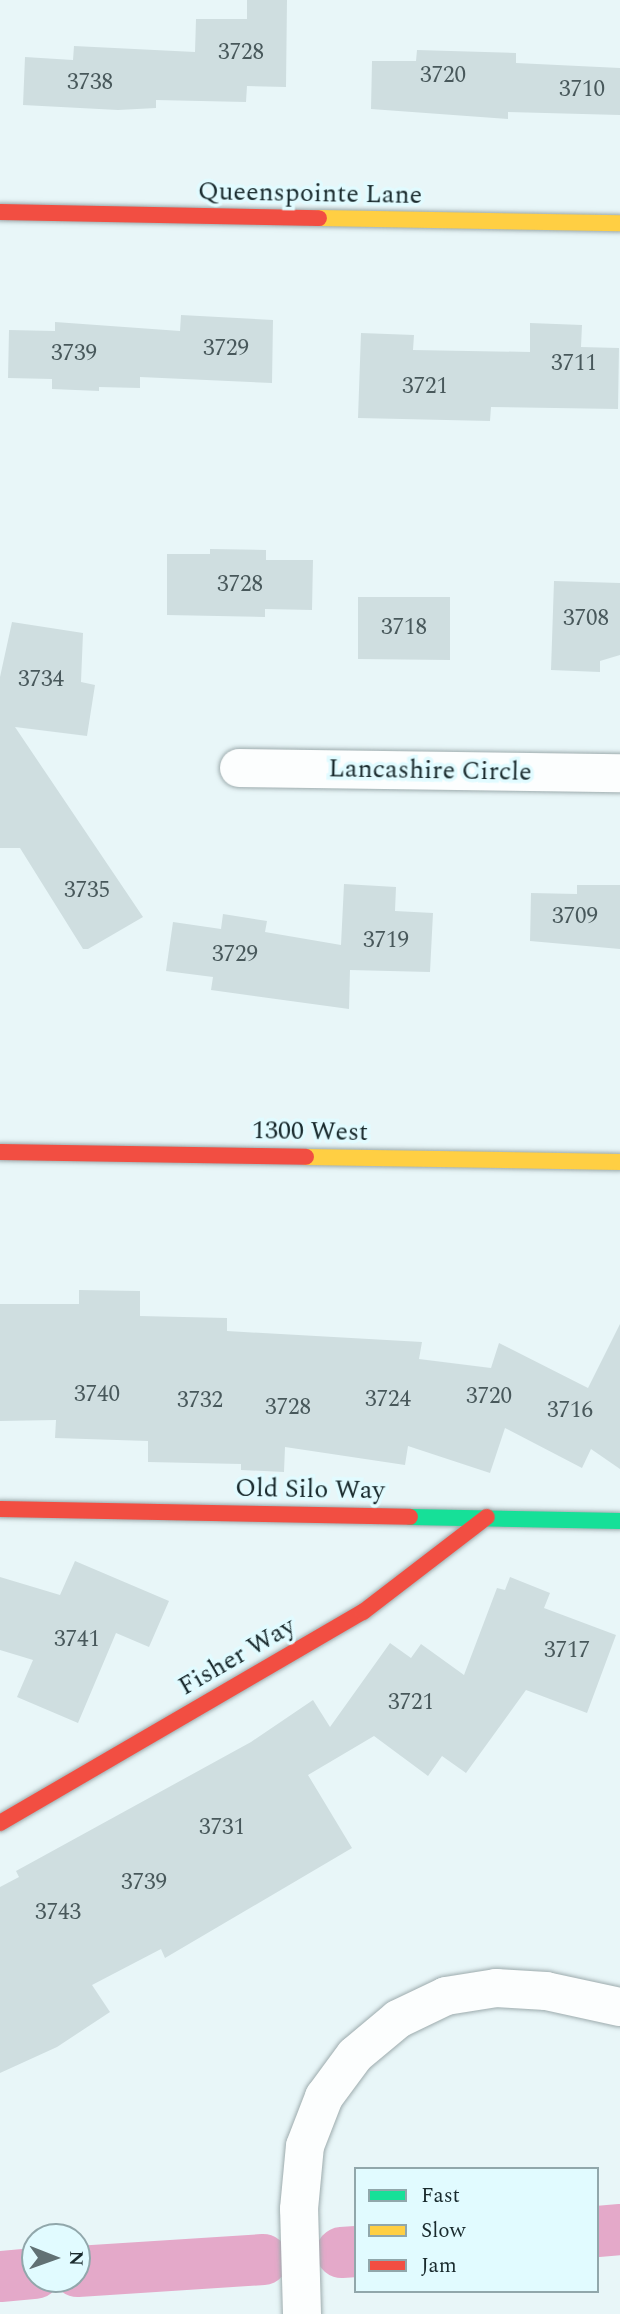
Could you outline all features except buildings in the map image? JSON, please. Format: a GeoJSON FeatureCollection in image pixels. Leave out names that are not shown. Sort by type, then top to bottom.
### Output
{"type":"FeatureCollection","features":[{"type":"Feature","properties":{"kind":"street","name":"Queenspointe Lane"},"geometry":{"type":"LineString","coordinates":[[0,212],[620,223]]}},
{"type":"Feature","properties":{"kind":"street","name":"Lancashire Circle"},"geometry":{"type":"LineString","coordinates":[[239,768],[620,773]]}},
{"type":"Feature","properties":{"kind":"street","name":"1300 West"},"geometry":{"type":"LineString","coordinates":[[0,1152],[620,1162]]}},
{"type":"Feature","properties":{"kind":"street","name":"Old Silo Way"},"geometry":{"type":"LineString","coordinates":[[0,1509],[620,1521]]}},
{"type":"Feature","properties":{"kind":"street","name":"Fisher Way"},"geometry":{"type":"LineString","coordinates":[[0,1823],[363,1612],[487,1517]]}},
{"type":"Feature","properties":{"kind":"street"},"geometry":{"type":"LineString","coordinates":[[302,2314],[299,2208],[305,2146],[324,2097],[355,2055],[398,2019],[446,1996],[496,1988],[546,1991],[620,2007]]}},
{"type":"Feature","properties":{"kind":"waterway"},"geometry":{"type":"LineString","coordinates":[[599,2231],[620,2229]]}},
{"type":"Feature","properties":{"kind":"waterway"},"geometry":{"type":"LineString","coordinates":[[341,2252],[354,2251]]}},
{"type":"Feature","properties":{"kind":"waterway"},"geometry":{"type":"LineString","coordinates":[[91,2270],[263,2259]]}},
{"type":"Feature","properties":{"kind":"waterway"},"geometry":{"type":"LineString","coordinates":[[0,2276],[21,2274]]}},
{"type":"Feature","properties":{"kind":"traffic: fast"},"geometry":{"type":"LineString","coordinates":[[410,1517],[620,1521]]}},
{"type":"Feature","properties":{"kind":"traffic: slow"},"geometry":{"type":"LineString","coordinates":[[319,218],[620,223]]}},
{"type":"Feature","properties":{"kind":"traffic: slow"},"geometry":{"type":"LineString","coordinates":[[306,1157],[620,1162]]}},
{"type":"Feature","properties":{"kind":"traffic: jam"},"geometry":{"type":"LineString","coordinates":[[0,212],[319,218]]}},
{"type":"Feature","properties":{"kind":"traffic: jam"},"geometry":{"type":"LineString","coordinates":[[0,1152],[306,1157]]}},
{"type":"Feature","properties":{"kind":"traffic: jam"},"geometry":{"type":"LineString","coordinates":[[0,1509],[410,1517]]}},
{"type":"Feature","properties":{"kind":"traffic: jam"},"geometry":{"type":"LineString","coordinates":[[0,1823],[363,1612],[487,1517]]}}]}
